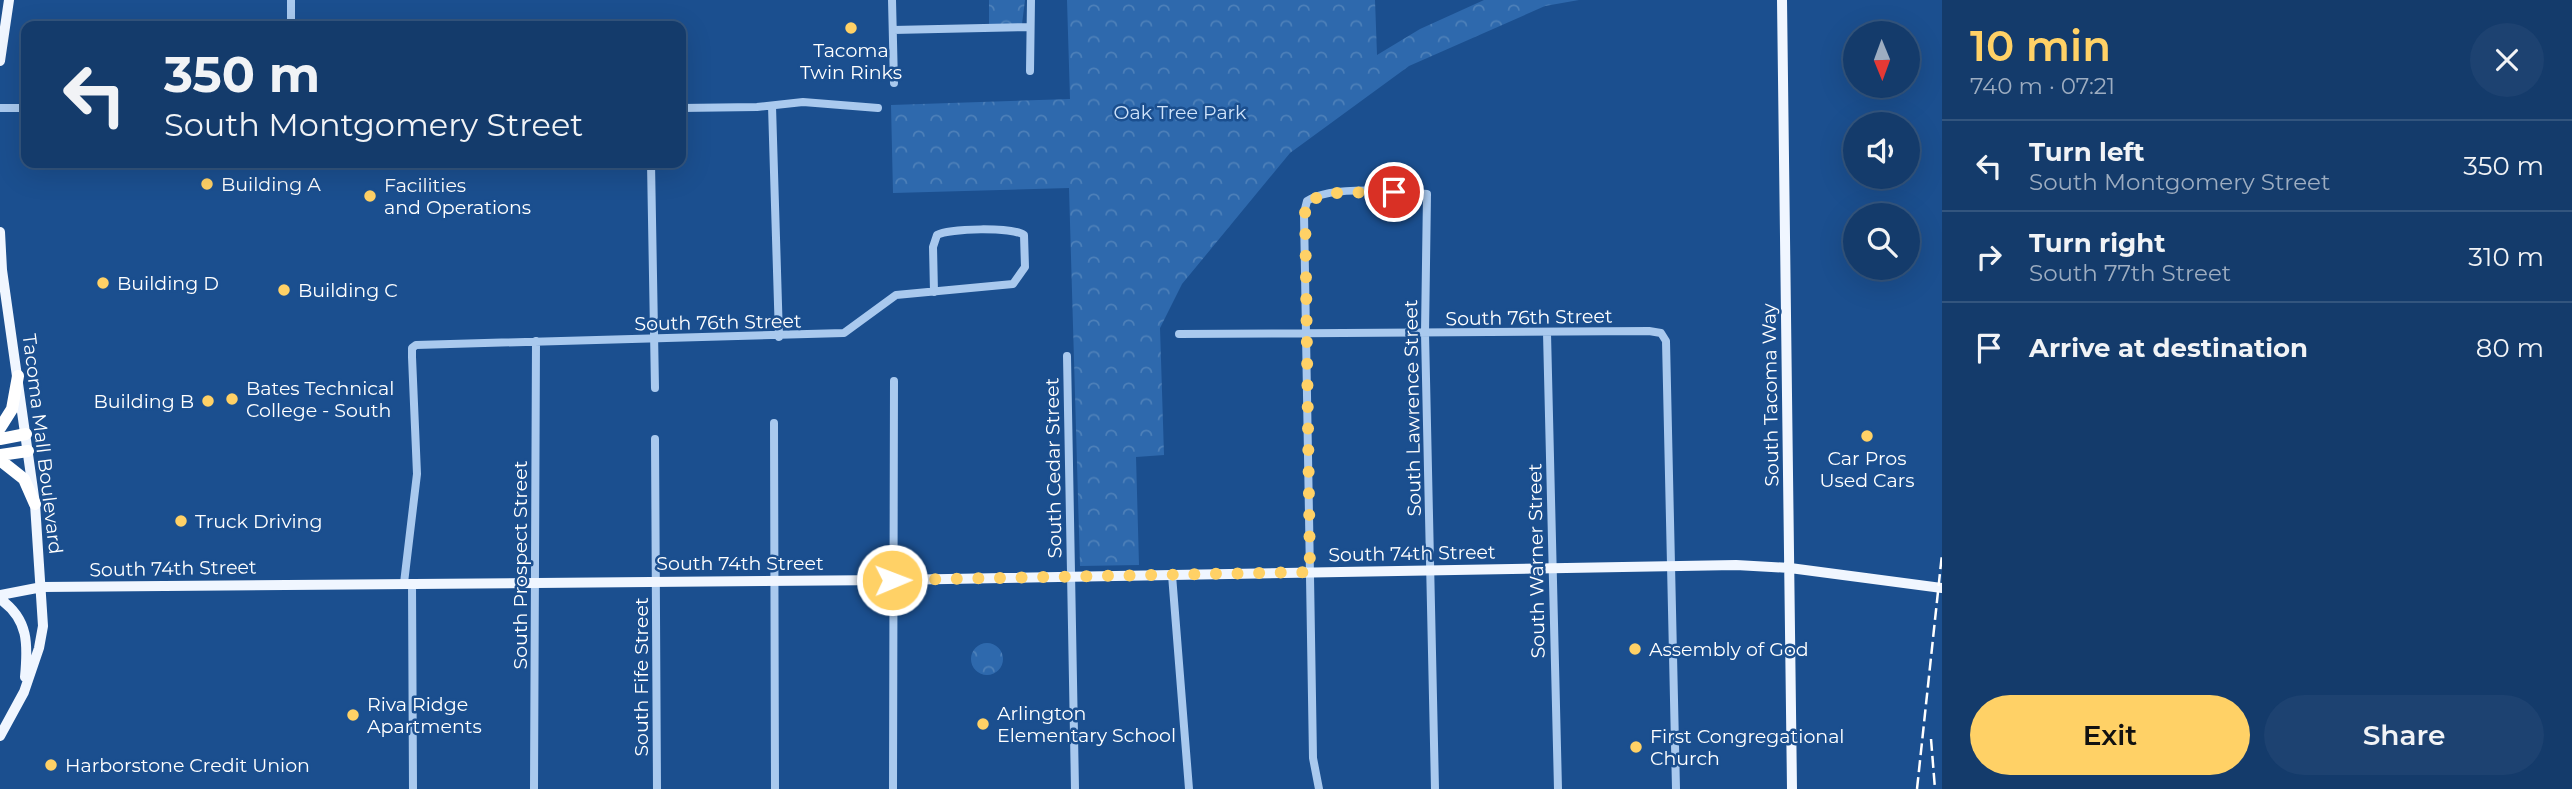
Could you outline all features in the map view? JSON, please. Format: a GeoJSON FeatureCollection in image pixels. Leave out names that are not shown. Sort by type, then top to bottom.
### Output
{"type":"FeatureCollection","features":[{"type":"Feature","properties":{"kind":"highway"},"geometry":{"type":"LineString","coordinates":[[0,428],[12,409],[18,376]]}},
{"type":"Feature","properties":{"kind":"highway"},"geometry":{"type":"LineString","coordinates":[[0,439],[26,434]]}},
{"type":"Feature","properties":{"kind":"highway"},"geometry":{"type":"LineString","coordinates":[[0,455],[28,451]]}},
{"type":"Feature","properties":{"kind":"highway"},"geometry":{"type":"LineString","coordinates":[[0,460],[24,479],[35,504]]}},
{"type":"Feature","properties":{"kind":"main road"},"geometry":{"type":"LineString","coordinates":[[0,61],[9,0]]}},
{"type":"Feature","properties":{"kind":"main road","name":"South Tacoma Way"},"geometry":{"type":"LineString","coordinates":[[1782,0],[1793,789]]}},
{"type":"Feature","properties":{"kind":"main road","name":"Tacoma Mall Boulevard"},"geometry":{"type":"LineString","coordinates":[[0,232],[35,504],[42,587],[42,636],[24,692],[0,736]]}},
{"type":"Feature","properties":{"kind":"main road","name":"South 74th Street"},"geometry":{"type":"LineString","coordinates":[[0,597],[42,587],[892,580],[1672,566],[1790,568],[1942,588]]}},
{"type":"Feature","properties":{"kind":"main road"},"geometry":{"type":"LineString","coordinates":[[0,597],[18,615],[26,632],[24,692]]}},
{"type":"Feature","properties":{"kind":"street"},"geometry":{"type":"LineString","coordinates":[[291,0],[291,21]]}},
{"type":"Feature","properties":{"kind":"street"},"geometry":{"type":"LineString","coordinates":[[892,0],[894,83]]}},
{"type":"Feature","properties":{"kind":"street"},"geometry":{"type":"LineString","coordinates":[[1030,71],[1031,0]]}},
{"type":"Feature","properties":{"kind":"street"},"geometry":{"type":"LineString","coordinates":[[893,30],[1030,27]]}},
{"type":"Feature","properties":{"kind":"street"},"geometry":{"type":"LineString","coordinates":[[686,108],[772,106],[803,102],[878,108]]}},
{"type":"Feature","properties":{"kind":"street"},"geometry":{"type":"LineString","coordinates":[[772,106],[779,337]]}},
{"type":"Feature","properties":{"kind":"street"},"geometry":{"type":"LineString","coordinates":[[0,108],[21,108]]}},
{"type":"Feature","properties":{"kind":"street"},"geometry":{"type":"LineString","coordinates":[[651,168],[655,388]]}},
{"type":"Feature","properties":{"kind":"street","name":"South Lawrence Street"},"geometry":{"type":"LineString","coordinates":[[1306,332],[1304,213],[1307,201],[1331,193],[1427,194],[1425,332],[1435,789]]}},
{"type":"Feature","properties":{"kind":"street","name":"South 76th Street"},"geometry":{"type":"LineString","coordinates":[[408,583],[417,474],[412,348],[421,343],[779,337],[844,332],[895,295],[933,292],[1013,284],[1025,267],[1025,238],[1019,231],[950,231],[937,235],[933,247],[933,292]]}},
{"type":"Feature","properties":{"kind":"street","name":"South 76th Street"},"geometry":{"type":"LineString","coordinates":[[1179,334],[1649,331],[1661,334],[1666,341],[1672,566]]}},
{"type":"Feature","properties":{"kind":"street"},"geometry":{"type":"LineString","coordinates":[[1306,332],[1312,758],[1319,789]]}},
{"type":"Feature","properties":{"kind":"street","name":"South Warner Street"},"geometry":{"type":"LineString","coordinates":[[1547,333],[1558,789]]}},
{"type":"Feature","properties":{"kind":"street","name":"South Prospect Street"},"geometry":{"type":"LineString","coordinates":[[534,789],[536,341]]}},
{"type":"Feature","properties":{"kind":"street","name":"South Cedar Street"},"geometry":{"type":"LineString","coordinates":[[1068,356],[1075,789]]}},
{"type":"Feature","properties":{"kind":"street"},"geometry":{"type":"LineString","coordinates":[[893,789],[894,380]]}},
{"type":"Feature","properties":{"kind":"street"},"geometry":{"type":"LineString","coordinates":[[774,423],[775,789]]}},
{"type":"Feature","properties":{"kind":"street","name":"South Fife Street"},"geometry":{"type":"LineString","coordinates":[[655,439],[657,789]]}},
{"type":"Feature","properties":{"kind":"street"},"geometry":{"type":"LineString","coordinates":[[1672,566],[1676,789]]}},
{"type":"Feature","properties":{"kind":"street"},"geometry":{"type":"LineString","coordinates":[[1172,575],[1189,789]]}},
{"type":"Feature","properties":{"kind":"street"},"geometry":{"type":"LineString","coordinates":[[408,583],[413,789]]}},
{"type":"Feature","properties":{"kind":"green space"},"geometry":{"type":"Polygon","coordinates":[[[989,0],[1025,0],[1022,24],[989,26],[989,0]]]}},
{"type":"Feature","properties":{"kind":"green space","name":"Oak Tree Park"},"geometry":{"type":"Polygon","coordinates":[[[1067,0],[1375,0],[1377,55],[1420,29],[1484,0],[1579,0],[1545,6],[1409,66],[1290,153],[1182,284],[1160,328],[1164,455],[1136,457],[1139,565],[1080,566],[1069,188],[893,193],[891,105],[1070,99],[1067,0]]]}},
{"type":"Feature","properties":{"kind":"green space"},"geometry":{"type":"Polygon","coordinates":[[[987,643],[999,647],[1003,659],[999,671],[987,675],[975,671],[971,659],[975,647],[987,643]]]}},
{"type":"Feature","properties":{"kind":"railway"},"geometry":{"type":"LineString","coordinates":[[1917,789],[1942,554]]}},
{"type":"Feature","properties":{"kind":"railway"},"geometry":{"type":"LineString","coordinates":[[1931,739],[1935,789]]}},
{"type":"Feature","properties":{"kind":"place","name":"Tacoma Twin Rinks"},"geometry":{"type":"Point","coordinates":[851,28]}},
{"type":"Feature","properties":{"kind":"place","name":"Building A"},"geometry":{"type":"Point","coordinates":[207,184]}},
{"type":"Feature","properties":{"kind":"place","name":"Facilities and Operations"},"geometry":{"type":"Point","coordinates":[370,196]}},
{"type":"Feature","properties":{"kind":"place","name":"Building D"},"geometry":{"type":"Point","coordinates":[103,283]}},
{"type":"Feature","properties":{"kind":"place","name":"Building C"},"geometry":{"type":"Point","coordinates":[284,290]}},
{"type":"Feature","properties":{"kind":"place","name":"Bates Technical College - South"},"geometry":{"type":"Point","coordinates":[232,399]}},
{"type":"Feature","properties":{"kind":"place","name":"Building B"},"geometry":{"type":"Point","coordinates":[208,401]}},
{"type":"Feature","properties":{"kind":"place","name":"Car Pros Used Cars"},"geometry":{"type":"Point","coordinates":[1867,436]}},
{"type":"Feature","properties":{"kind":"place","name":"Truck Driving"},"geometry":{"type":"Point","coordinates":[181,521]}},
{"type":"Feature","properties":{"kind":"place","name":"Assembly of God"},"geometry":{"type":"Point","coordinates":[1635,649]}},
{"type":"Feature","properties":{"kind":"place","name":"Riva Ridge Apartments"},"geometry":{"type":"Point","coordinates":[353,715]}},
{"type":"Feature","properties":{"kind":"place","name":"Arlington Elementary School"},"geometry":{"type":"Point","coordinates":[983,724]}},
{"type":"Feature","properties":{"kind":"place","name":"First Congregational Church"},"geometry":{"type":"Point","coordinates":[1636,747]}},
{"type":"Feature","properties":{"kind":"place","name":"Harborstone Credit Union"},"geometry":{"type":"Point","coordinates":[51,765]}},
{"type":"Feature","properties":{"kind":"route"},"geometry":{"type":"LineString","coordinates":[[892,580],[1310,572],[1305,206],[1307,201],[1318,195],[1394,192]]}}]}
